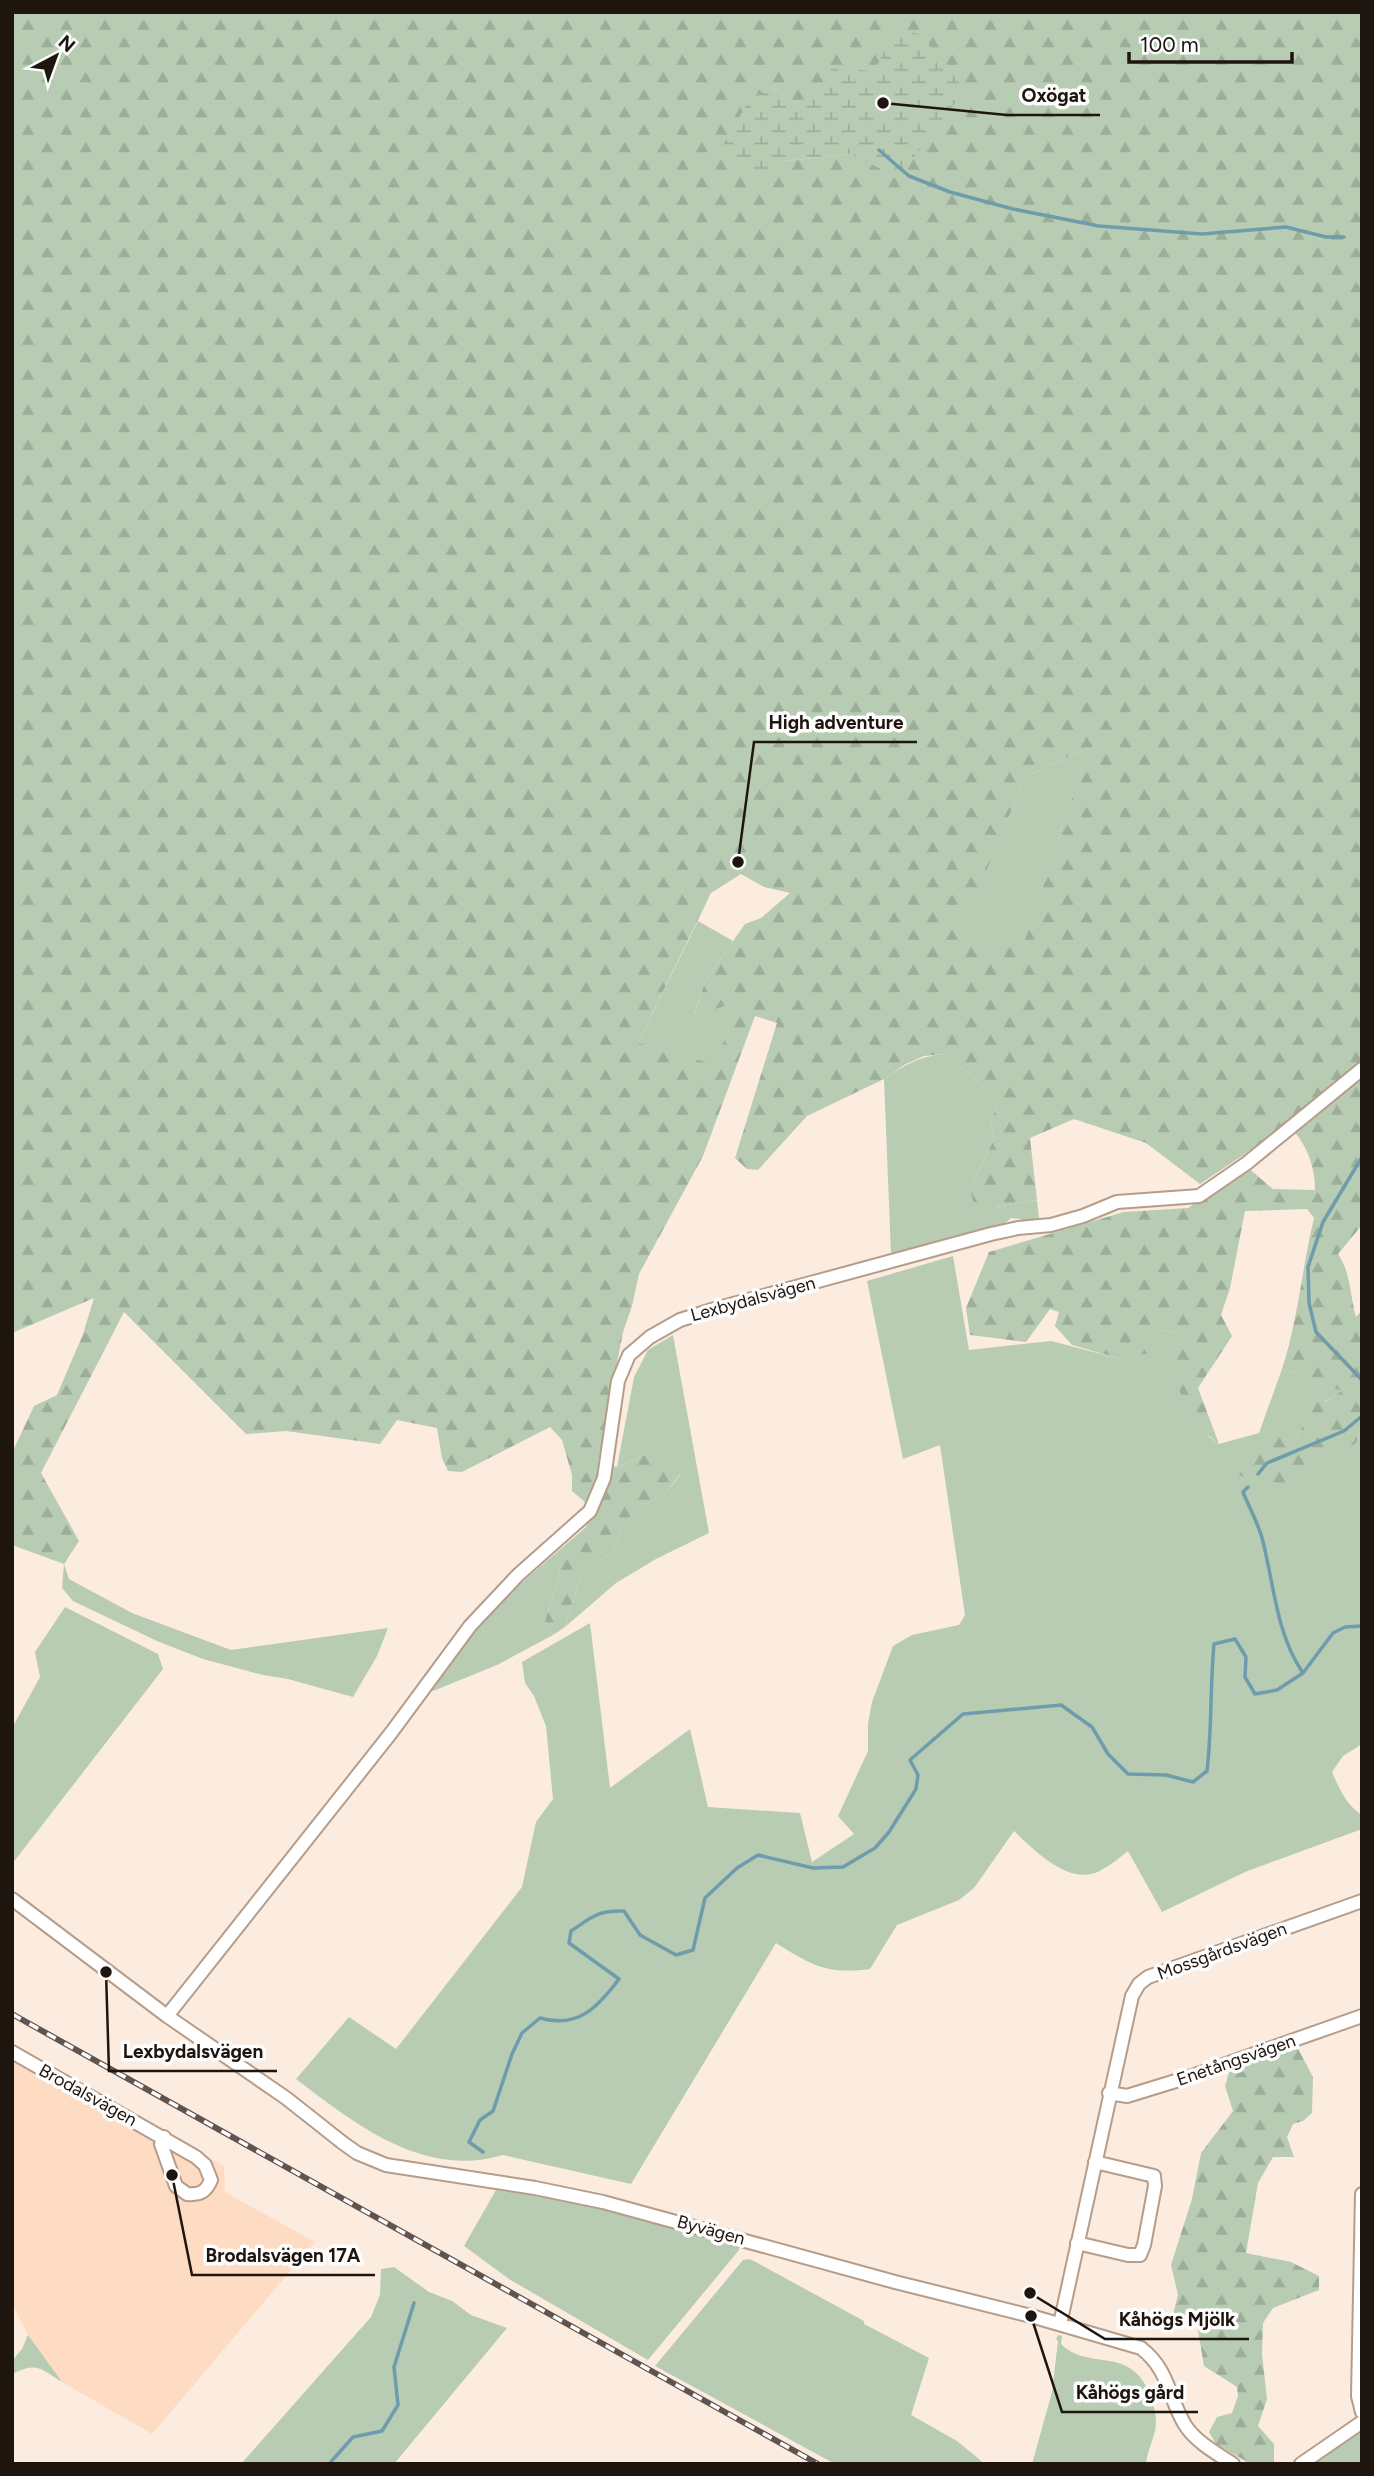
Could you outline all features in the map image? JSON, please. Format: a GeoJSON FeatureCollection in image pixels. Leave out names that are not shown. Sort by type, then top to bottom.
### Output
{"type":"FeatureCollection","features":[{"type":"Feature","properties":{"kind":"street","name":"Lexbydalsvägen"},"geometry":{"type":"LineString","coordinates":[[167,2016],[375,1753],[470,1626],[511,1582],[590,1511],[604,1478],[621,1372],[634,1350],[650,1337],[680,1320],[715,1309],[991,1234],[1051,1225],[1117,1202],[1199,1196],[1247,1163],[1362,1069]]}},
{"type":"Feature","properties":{"kind":"street","name":"Byvägen"},"geometry":{"type":"LineString","coordinates":[[12,1899],[167,2016],[286,2098],[357,2153],[377,2162],[603,2202],[1141,2348],[1154,2358],[1163,2372],[1186,2426],[1199,2440],[1233,2464]]}},
{"type":"Feature","properties":{"kind":"street","name":"Mossgårdsvägen"},"geometry":{"type":"LineString","coordinates":[[1060,2324],[1132,1996],[1139,1984],[1148,1977],[1362,1901]]}},
{"type":"Feature","properties":{"kind":"street","name":"Enetångsvägen"},"geometry":{"type":"LineString","coordinates":[[1110,2093],[1127,2096],[1192,2077],[1362,2016]]}},
{"type":"Feature","properties":{"kind":"street","name":"Brodalsvägen"},"geometry":{"type":"LineString","coordinates":[[12,2052],[164,2137],[196,2157],[205,2165],[211,2180],[202,2193],[187,2194],[177,2186],[161,2144],[164,2137]]}},
{"type":"Feature","properties":{"kind":"street"},"geometry":{"type":"LineString","coordinates":[[1077,2244],[1128,2255],[1140,2255],[1144,2245],[1155,2186],[1154,2176],[1095,2162]]}},
{"type":"Feature","properties":{"kind":"street"},"geometry":{"type":"LineString","coordinates":[[1362,2194],[1359,2396],[1362,2412]]}},
{"type":"Feature","properties":{"kind":"street"},"geometry":{"type":"LineString","coordinates":[[1301,2464],[1362,2421]]}},
{"type":"Feature","properties":{"kind":"shaded area"},"geometry":{"type":"Polygon","coordinates":[[[12,2046],[224,2166],[225,2192],[315,2242],[152,2434],[62,2382],[28,2335],[12,2304],[12,2046]]]}},
{"type":"Feature","properties":{"kind":"green space"},"geometry":{"type":"Polygon","coordinates":[[[12,12],[1362,12],[1362,1225],[1338,1254],[1348,1277],[1356,1317],[1362,1310],[1362,1429],[1356,1443],[1276,1495],[1236,1473],[1271,1435],[1294,1442],[1303,1425],[1304,1409],[1315,1401],[1325,1402],[1342,1391],[1282,1369],[1292,1332],[1314,1218],[1307,1209],[1245,1211],[1230,1288],[1221,1315],[1232,1336],[1198,1388],[1219,1444],[1195,1420],[1179,1389],[1175,1367],[1181,1334],[1161,1330],[1155,1352],[1121,1359],[1072,1345],[1055,1326],[1059,1312],[1050,1309],[1026,1342],[970,1335],[966,1308],[989,1252],[1124,1212],[1188,1208],[1247,1167],[1273,1189],[1315,1190],[1308,1154],[1288,1125],[1200,1184],[1146,1143],[1074,1119],[1030,1138],[1037,1200],[983,1209],[973,1201],[970,1189],[994,1139],[991,1119],[998,1105],[974,1078],[945,1054],[924,1056],[904,1065],[884,1079],[807,1116],[758,1170],[747,1169],[735,1158],[777,1023],[755,1016],[703,1156],[639,1274],[623,1332],[598,1462],[617,1467],[651,1452],[680,1474],[665,1494],[639,1507],[620,1529],[612,1553],[582,1572],[565,1627],[553,1635],[545,1621],[560,1573],[558,1568],[545,1568],[542,1565],[585,1528],[598,1507],[585,1502],[572,1491],[572,1475],[562,1440],[550,1427],[462,1472],[448,1471],[442,1458],[437,1428],[397,1420],[380,1444],[286,1431],[246,1434],[124,1312],[41,1473],[79,1541],[64,1564],[12,1545],[12,1453],[34,1406],[57,1395],[83,1334],[94,1298],[12,1333],[12,12]],[[874,72],[811,104],[794,101],[770,86],[785,161],[851,154],[874,72]],[[1088,748],[1025,777],[957,942],[1024,943],[1088,748]],[[741,874],[711,893],[638,1043],[716,1065],[737,1002],[694,1016],[704,984],[745,924],[761,918],[790,893],[764,887],[741,874]]]}},
{"type":"Feature","properties":{"kind":"green space"},"geometry":{"type":"Polygon","coordinates":[[[895,28],[922,35],[965,90],[908,165],[891,174],[851,154],[785,161],[763,178],[721,149],[748,102],[770,86],[794,101],[810,103],[834,65],[874,72],[895,28]]]}},
{"type":"Feature","properties":{"kind":"green space"},"geometry":{"type":"Polygon","coordinates":[[[1088,748],[1024,944],[956,942],[1025,777],[1088,748]]]}},
{"type":"Feature","properties":{"kind":"green space"},"geometry":{"type":"Polygon","coordinates":[[[698,921],[733,941],[704,984],[694,1015],[737,1002],[716,1066],[638,1043],[698,921]]]}},
{"type":"Feature","properties":{"kind":"green space"},"geometry":{"type":"Polygon","coordinates":[[[945,1054],[974,1078],[998,1105],[991,1119],[994,1139],[970,1189],[996,1207],[1037,1200],[1039,1218],[1024,1222],[1011,1218],[1004,1224],[891,1254],[884,1079],[913,1062],[945,1054]]]}},
{"type":"Feature","properties":{"kind":"green space"},"geometry":{"type":"Polygon","coordinates":[[[953,1256],[969,1350],[1051,1341],[1121,1359],[1161,1330],[1182,1334],[1175,1367],[1209,1437],[1219,1444],[1259,1433],[1282,1369],[1343,1391],[1324,1402],[1303,1425],[1294,1442],[1236,1473],[1356,1443],[1362,1429],[1362,1744],[1343,1756],[1332,1772],[1347,1801],[1362,1815],[1362,1829],[1245,1872],[1162,1912],[1128,1851],[1108,1866],[1084,1875],[1062,1869],[1014,1831],[974,1888],[959,1900],[897,1925],[870,1969],[843,1971],[820,1966],[776,1943],[631,2184],[503,2155],[474,2160],[446,2160],[418,2153],[367,2129],[296,2079],[349,2017],[396,2049],[522,1887],[536,1822],[553,1799],[546,1726],[534,1696],[525,1683],[522,1662],[590,1623],[610,1788],[690,1729],[708,1807],[800,1813],[812,1862],[854,1834],[838,1816],[868,1751],[868,1724],[872,1702],[893,1646],[912,1635],[959,1625],[965,1615],[940,1445],[903,1459],[867,1281],[953,1256]]]}},
{"type":"Feature","properties":{"kind":"green space"},"geometry":{"type":"Polygon","coordinates":[[[673,1335],[709,1533],[656,1559],[616,1583],[565,1627],[582,1572],[612,1553],[620,1529],[639,1507],[665,1494],[680,1475],[651,1452],[617,1467],[634,1377],[648,1350],[673,1335]]]}},
{"type":"Feature","properties":{"kind":"green space"},"geometry":{"type":"Polygon","coordinates":[[[64,1564],[69,1579],[132,1613],[231,1650],[388,1628],[377,1656],[353,1697],[203,1659],[157,1641],[73,1601],[62,1588],[64,1564]]]}},
{"type":"Feature","properties":{"kind":"green space"},"geometry":{"type":"Polygon","coordinates":[[[542,1565],[545,1568],[558,1568],[560,1573],[545,1621],[553,1635],[497,1665],[433,1691],[432,1686],[470,1637],[511,1593],[542,1565]]]}},
{"type":"Feature","properties":{"kind":"green space"},"geometry":{"type":"Polygon","coordinates":[[[65,1607],[158,1654],[163,1669],[12,1864],[12,1728],[40,1677],[35,1652],[65,1607]]]}},
{"type":"Feature","properties":{"kind":"green space"},"geometry":{"type":"Polygon","coordinates":[[[1296,2045],[1313,2077],[1312,2113],[1303,2121],[1293,2124],[1287,2137],[1294,2157],[1273,2157],[1258,2183],[1246,2253],[1291,2262],[1319,2276],[1319,2290],[1273,2308],[1263,2323],[1262,2354],[1267,2399],[1258,2426],[1274,2444],[1274,2464],[1249,2463],[1216,2444],[1209,2432],[1217,2417],[1232,2413],[1238,2396],[1237,2387],[1204,2366],[1196,2319],[1173,2314],[1178,2295],[1171,2265],[1192,2199],[1201,2153],[1233,2111],[1225,2086],[1230,2069],[1296,2045]]]}},
{"type":"Feature","properties":{"kind":"green space"},"geometry":{"type":"Polygon","coordinates":[[[496,2190],[575,2202],[739,2244],[739,2250],[648,2360],[509,2279],[464,2246],[496,2190]]]}},
{"type":"Feature","properties":{"kind":"green space"},"geometry":{"type":"Polygon","coordinates":[[[750,2259],[929,2358],[911,2415],[957,2441],[985,2464],[835,2464],[655,2366],[743,2260],[750,2259]]]}},
{"type":"Feature","properties":{"kind":"green space"},"geometry":{"type":"Polygon","coordinates":[[[394,2267],[429,2292],[452,2301],[471,2315],[507,2328],[394,2464],[241,2464],[371,2317],[380,2295],[381,2269],[394,2267]]]}},
{"type":"Feature","properties":{"kind":"green space"},"geometry":{"type":"Polygon","coordinates":[[[28,2335],[62,2382],[38,2368],[28,2368],[12,2374],[12,2361],[22,2349],[28,2335]]]}},
{"type":"Feature","properties":{"kind":"green space"},"geometry":{"type":"Polygon","coordinates":[[[1058,2335],[1062,2336],[1061,2344],[1072,2352],[1121,2364],[1132,2369],[1142,2379],[1150,2395],[1156,2418],[1146,2464],[1032,2464],[1052,2392],[1058,2335]]]}},
{"type":"Feature","properties":{"kind":"green space"},"geometry":{"type":"Polygon","coordinates":[[[1362,2428],[1362,2464],[1314,2464],[1362,2428]]]}},
{"type":"Feature","properties":{"kind":"waterway"},"geometry":{"type":"LineString","coordinates":[[879,150],[909,176],[950,192],[1013,209],[1099,226],[1202,234],[1286,227],[1326,237],[1344,237]]}},
{"type":"Feature","properties":{"kind":"waterway"},"geometry":{"type":"LineString","coordinates":[[1362,1157],[1323,1222],[1308,1267],[1309,1303],[1316,1332],[1362,1380]]}},
{"type":"Feature","properties":{"kind":"waterway"},"geometry":{"type":"LineString","coordinates":[[1258,1474],[1267,1463],[1344,1431],[1362,1416]]}},
{"type":"Feature","properties":{"kind":"waterway"},"geometry":{"type":"LineString","coordinates":[[1248,1487],[1243,1492],[1262,1538],[1281,1625],[1303,1673]]}},
{"type":"Feature","properties":{"kind":"waterway"},"geometry":{"type":"LineString","coordinates":[[483,2152],[469,2142],[480,2120],[493,2111],[522,2033],[540,2018],[565,2020],[586,2013],[595,2007],[619,1979],[569,1943],[571,1931],[590,1918],[601,1913],[624,1911],[640,1935],[676,1955],[693,1950],[705,1898],[737,1868],[758,1855],[813,1868],[843,1867],[875,1848],[889,1832],[916,1789],[918,1775],[910,1760],[963,1714],[1061,1705],[1092,1727],[1108,1754],[1128,1774],[1166,1775],[1193,1782],[1207,1771],[1214,1644],[1235,1639],[1246,1657],[1245,1677],[1255,1694],[1277,1690],[1303,1673],[1333,1633],[1345,1627],[1362,1626]]}},
{"type":"Feature","properties":{"kind":"waterway"},"geometry":{"type":"LineString","coordinates":[[329,2464],[353,2437],[382,2431],[398,2405],[394,2367],[414,2303]]}},
{"type":"Feature","properties":{"kind":"railway"},"geometry":{"type":"LineString","coordinates":[[12,2014],[818,2464]]}},
{"type":"Feature","properties":{"kind":"place","name":"Oxögat"},"geometry":{"type":"Point","coordinates":[883,103]}},
{"type":"Feature","properties":{"kind":"place","name":"High adventure"},"geometry":{"type":"Point","coordinates":[738,862]}},
{"type":"Feature","properties":{"kind":"place","name":"Lexbydalsvägen"},"geometry":{"type":"Point","coordinates":[106,1972]}},
{"type":"Feature","properties":{"kind":"place","name":"Brodalsvägen 17A"},"geometry":{"type":"Point","coordinates":[172,2175]}},
{"type":"Feature","properties":{"kind":"place","name":"Kåhögs Mjölk"},"geometry":{"type":"Point","coordinates":[1030,2293]}},
{"type":"Feature","properties":{"kind":"place","name":"Kåhögs gård"},"geometry":{"type":"Point","coordinates":[1031,2316]}}]}
